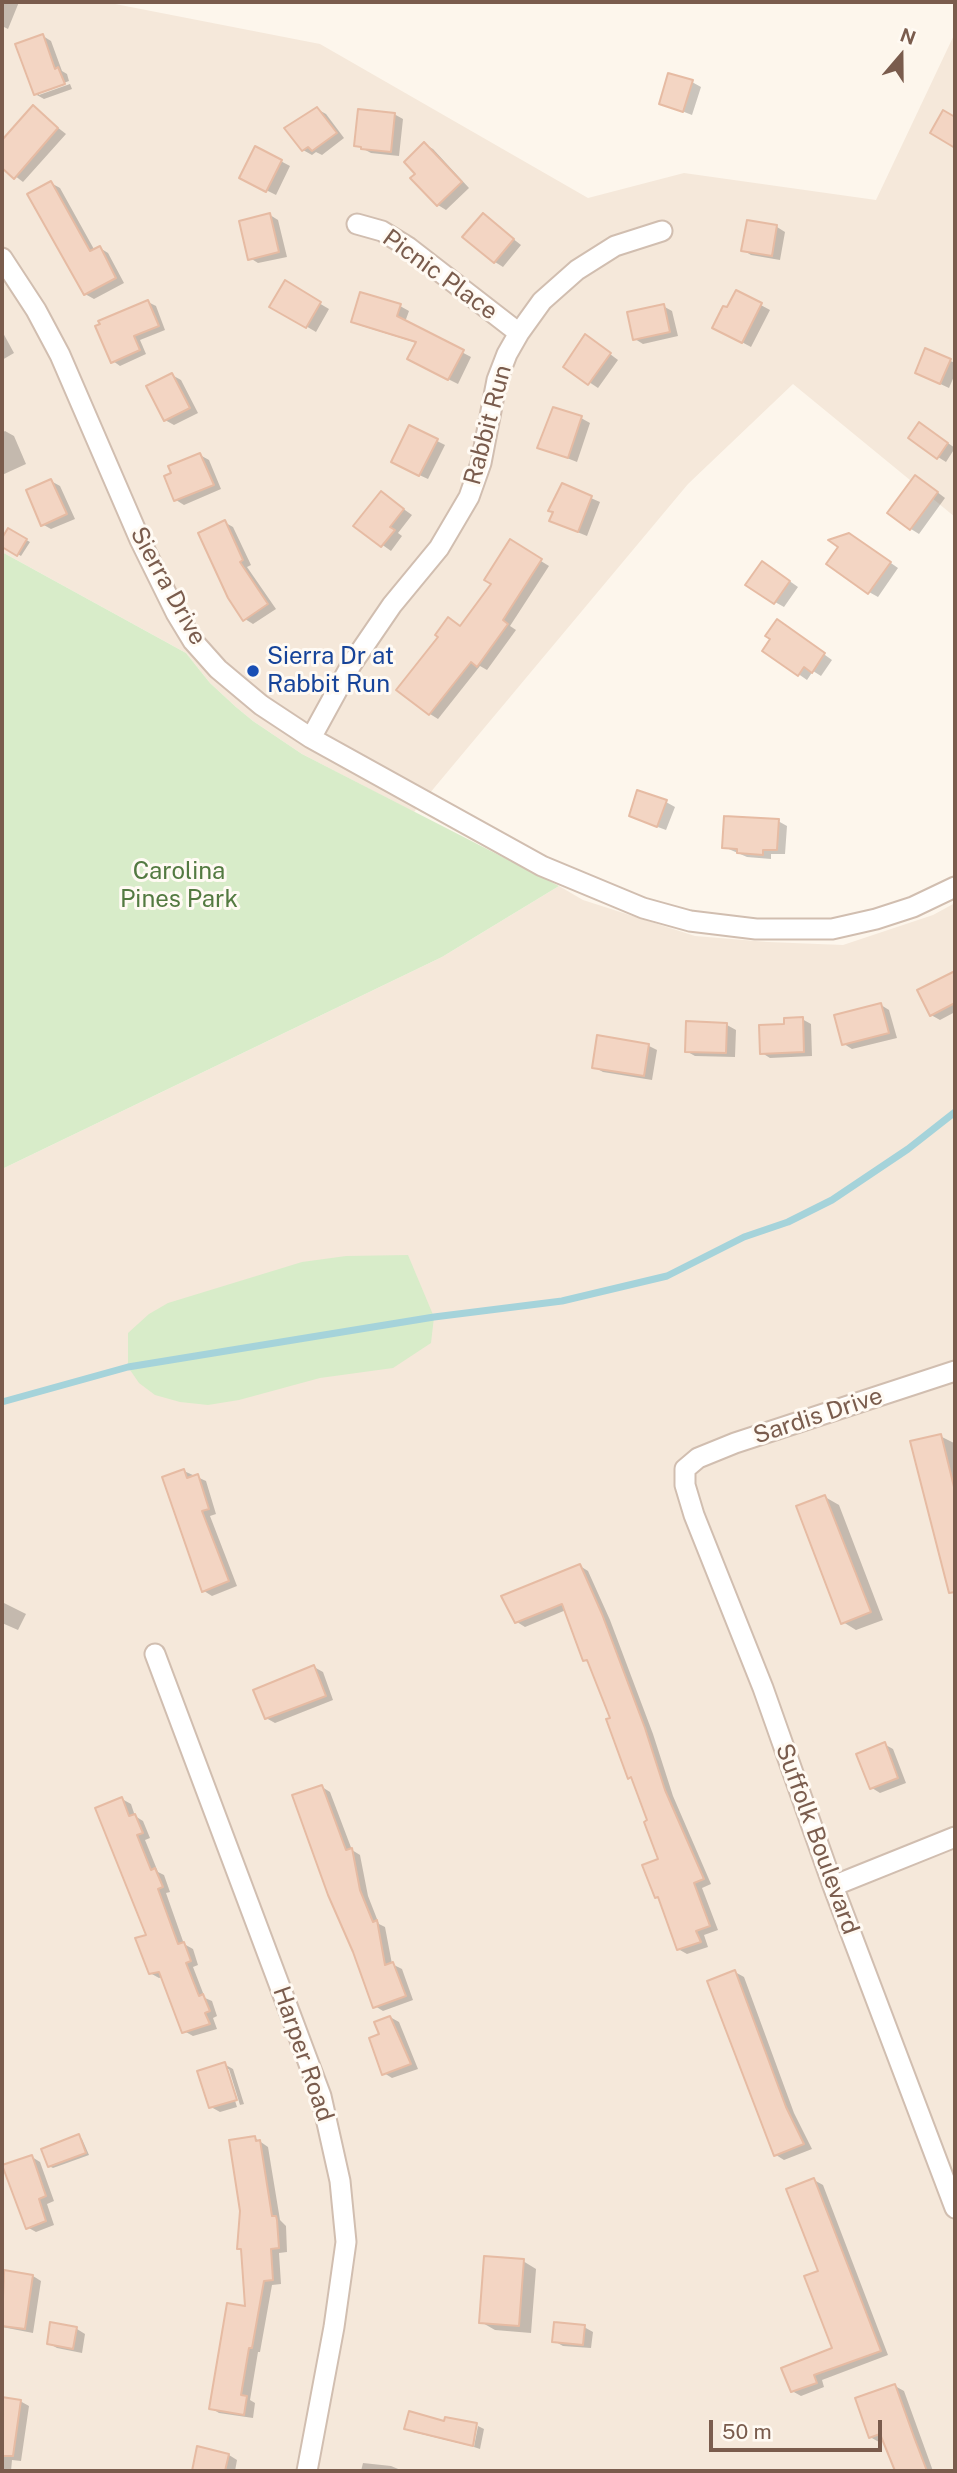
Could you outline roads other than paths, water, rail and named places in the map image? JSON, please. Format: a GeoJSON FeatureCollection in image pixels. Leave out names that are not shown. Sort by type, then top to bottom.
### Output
{"type":"FeatureCollection","features":[{"type":"Feature","properties":{"kind":"street","name":"Picnic Place"},"geometry":{"type":"LineString","coordinates":[[357,223],[382,231],[408,247],[519,333]]}},
{"type":"Feature","properties":{"kind":"street","name":"Rabbit Run"},"geometry":{"type":"LineString","coordinates":[[311,738],[351,665],[392,604],[439,548],[469,497],[481,463],[497,380],[519,333],[542,301],[577,270],[615,246],[662,231]]}},
{"type":"Feature","properties":{"kind":"street","name":"Sierra Drive"},"geometry":{"type":"LineString","coordinates":[[2,258],[36,310],[60,355],[140,540],[176,613],[193,641],[218,668],[261,705],[311,738],[542,866],[643,908],[690,921],[724,927],[832,929],[913,907],[955,887]]}},
{"type":"Feature","properties":{"kind":"street","name":"Sardis Drive"},"geometry":{"type":"LineString","coordinates":[[685,1469],[698,1458],[735,1443],[955,1371]]}},
{"type":"Feature","properties":{"kind":"street","name":"Suffolk Boulevard"},"geometry":{"type":"LineString","coordinates":[[685,1469],[685,1485],[694,1515],[763,1688],[833,1886],[955,2208]]}},
{"type":"Feature","properties":{"kind":"street","name":"Harper Road"},"geometry":{"type":"LineString","coordinates":[[155,1654],[321,2096],[340,2181],[346,2242],[334,2327],[307,2471]]}},
{"type":"Feature","properties":{"kind":"street"},"geometry":{"type":"LineString","coordinates":[[833,1886],[955,1837]]}},
{"type":"Feature","properties":{"kind":"waterway"},"geometry":{"type":"LineString","coordinates":[[2,1402],[128,1367],[434,1317],[562,1301],[667,1276],[744,1237],[788,1222],[832,1200],[908,1149],[955,1112]]}},
{"type":"Feature","properties":{"kind":"place","name":"Sierra Dr at Rabbit Run"},"geometry":{"type":"Point","coordinates":[253,671]}},
{"type":"Feature","properties":{"kind":"park label","name":"Carolina Pines Park"},"geometry":{"type":"Point","coordinates":[179,886]}}]}
